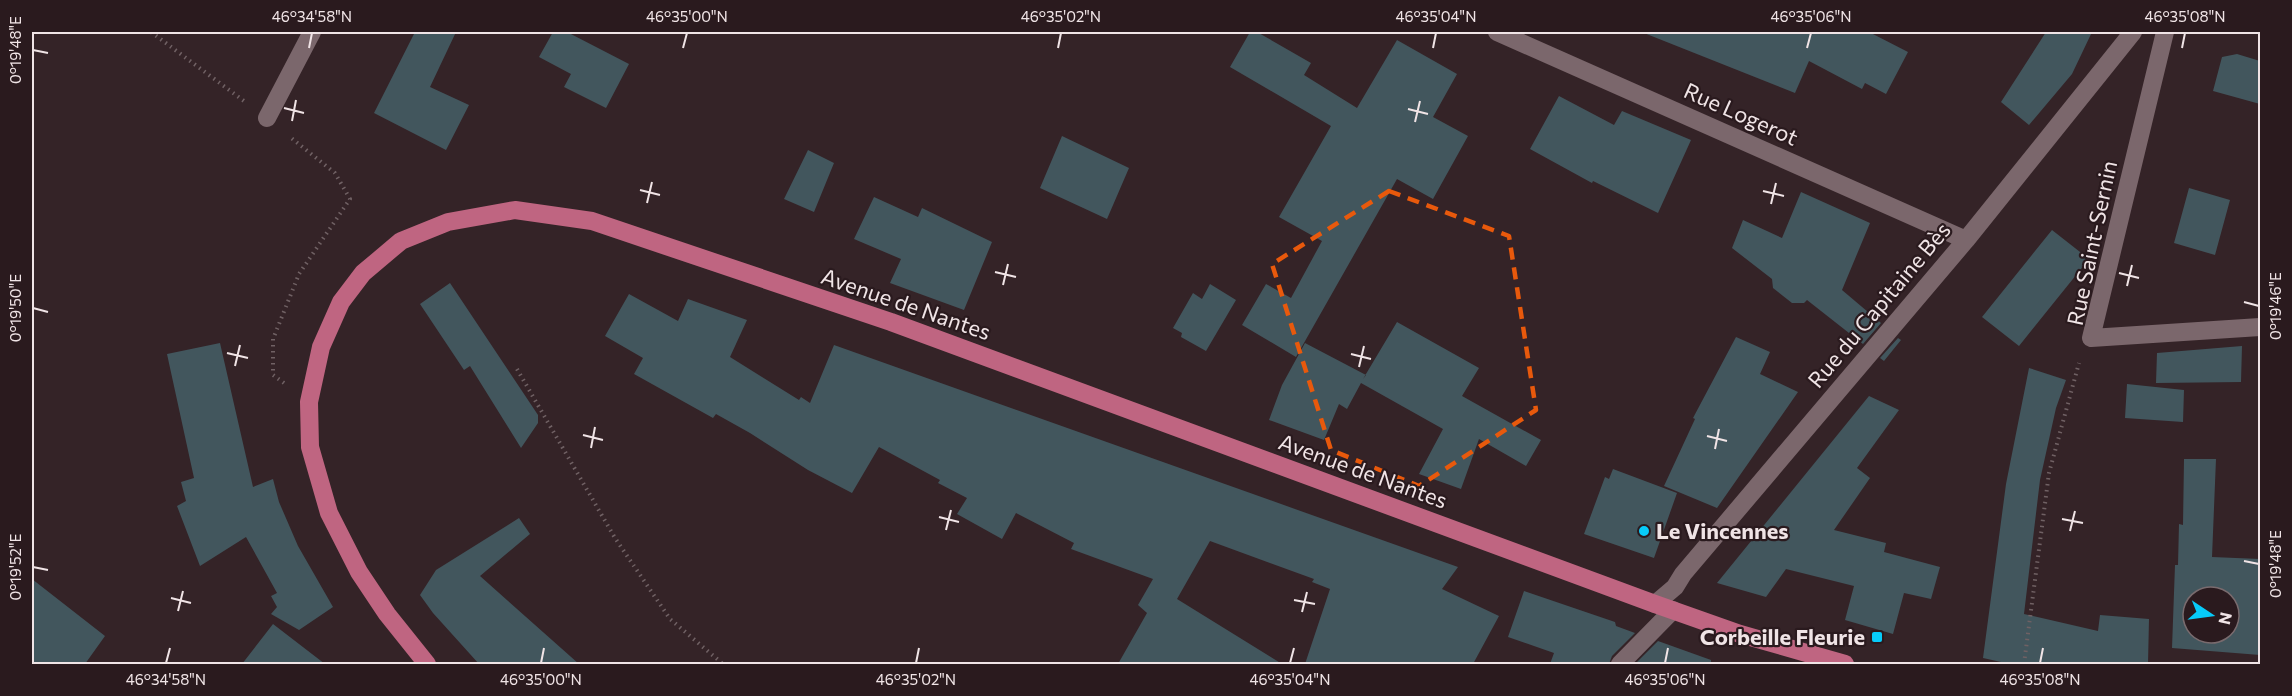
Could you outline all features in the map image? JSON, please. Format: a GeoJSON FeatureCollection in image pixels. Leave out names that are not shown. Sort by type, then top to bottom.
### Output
{"type":"FeatureCollection","features":[{"type":"Feature","properties":{"kind":"main road","name":"Avenue de Nantes"},"geometry":{"type":"LineString","coordinates":[[427,664],[387,614],[359,572],[329,513],[310,447],[309,402],[321,347],[341,302],[363,273],[401,242],[448,222],[515,210],[592,221],[891,322],[1655,604],[1740,634],[1845,664]]}},
{"type":"Feature","properties":{"kind":"street"},"geometry":{"type":"LineString","coordinates":[[267,118],[312,32]]}},
{"type":"Feature","properties":{"kind":"street","name":"Rue Logerot"},"geometry":{"type":"LineString","coordinates":[[1497,32],[1525,37],[1966,240]]}},
{"type":"Feature","properties":{"kind":"street","name":"Rue du Capitaine Bès"},"geometry":{"type":"LineString","coordinates":[[1655,604],[1675,587],[1683,574],[1966,240],[2133,32]]}},
{"type":"Feature","properties":{"kind":"street","name":"Rue Saint-Sernin"},"geometry":{"type":"LineString","coordinates":[[2165,32],[2091,338],[2260,327]]}},
{"type":"Feature","properties":{"kind":"street"},"geometry":{"type":"LineString","coordinates":[[1620,664],[1673,610]]}},
{"type":"Feature","properties":{"kind":"path"},"geometry":{"type":"LineString","coordinates":[[151,32],[267,118],[335,173],[350,199],[300,274],[273,339],[273,375],[309,402]]}},
{"type":"Feature","properties":{"kind":"path"},"geometry":{"type":"LineString","coordinates":[[2024,664],[2049,473],[2077,366],[2091,338]]}},
{"type":"Feature","properties":{"kind":"path"},"geometry":{"type":"LineString","coordinates":[[517,369],[615,538],[670,619],[723,664]]}},
{"type":"Feature","properties":{"kind":"highlighted area"},"geometry":{"type":"Polygon","coordinates":[[[1389,191],[1509,236],[1536,410],[1419,486],[1331,450],[1272,264],[1389,191]]]}},
{"type":"Feature","properties":{"kind":"building"},"geometry":{"type":"Polygon","coordinates":[[[415,32],[456,32],[430,87],[469,105],[446,150],[374,113],[415,32]]]}},
{"type":"Feature","properties":{"kind":"building"},"geometry":{"type":"Polygon","coordinates":[[[553,32],[567,32],[629,64],[606,108],[564,87],[571,74],[539,57],[553,32]]]}},
{"type":"Feature","properties":{"kind":"building"},"geometry":{"type":"Polygon","coordinates":[[[1250,32],[1257,32],[1311,63],[1304,75],[1357,108],[1397,40],[1457,74],[1433,117],[1468,136],[1433,199],[1397,179],[1296,357],[1242,325],[1266,284],[1291,298],[1322,241],[1279,217],[1331,126],[1230,67],[1250,32]]]}},
{"type":"Feature","properties":{"kind":"building"},"geometry":{"type":"Polygon","coordinates":[[[1644,32],[1869,32],[1908,52],[1886,94],[1865,83],[1862,89],[1809,61],[1795,93],[1644,32]]]}},
{"type":"Feature","properties":{"kind":"building"},"geometry":{"type":"Polygon","coordinates":[[[2046,32],[2092,32],[2072,74],[2029,125],[2001,102],[2046,32]]]}},
{"type":"Feature","properties":{"kind":"building"},"geometry":{"type":"Polygon","coordinates":[[[2237,54],[2260,61],[2260,104],[2213,91],[2222,57],[2237,54]]]}},
{"type":"Feature","properties":{"kind":"building"},"geometry":{"type":"Polygon","coordinates":[[[1559,96],[1614,125],[1622,111],[1691,140],[1658,213],[1593,181],[1592,183],[1530,149],[1559,96]]]}},
{"type":"Feature","properties":{"kind":"building"},"geometry":{"type":"Polygon","coordinates":[[[1062,136],[1129,168],[1107,219],[1040,188],[1062,136]]]}},
{"type":"Feature","properties":{"kind":"building"},"geometry":{"type":"Polygon","coordinates":[[[808,150],[834,163],[814,212],[784,199],[808,150]]]}},
{"type":"Feature","properties":{"kind":"building"},"geometry":{"type":"Polygon","coordinates":[[[2189,188],[2230,200],[2215,255],[2174,243],[2189,188]]]}},
{"type":"Feature","properties":{"kind":"building"},"geometry":{"type":"Polygon","coordinates":[[[1801,192],[1870,223],[1842,290],[1881,323],[1863,344],[1807,300],[1804,303],[1792,303],[1773,288],[1772,279],[1732,248],[1743,220],[1782,238],[1801,192]]]}},
{"type":"Feature","properties":{"kind":"building"},"geometry":{"type":"Polygon","coordinates":[[[874,197],[918,217],[922,208],[992,242],[964,310],[890,283],[901,259],[854,239],[874,197]]]}},
{"type":"Feature","properties":{"kind":"building"},"geometry":{"type":"Polygon","coordinates":[[[2052,230],[2089,259],[2019,346],[1982,317],[2052,230]]]}},
{"type":"Feature","properties":{"kind":"building"},"geometry":{"type":"Polygon","coordinates":[[[450,283],[538,415],[538,423],[521,448],[470,366],[464,370],[420,304],[450,283]]]}},
{"type":"Feature","properties":{"kind":"building"},"geometry":{"type":"Polygon","coordinates":[[[1210,284],[1236,300],[1206,351],[1181,337],[1182,333],[1173,328],[1193,293],[1202,299],[1210,284]]]}},
{"type":"Feature","properties":{"kind":"building"},"geometry":{"type":"Polygon","coordinates":[[[629,294],[678,321],[688,299],[747,320],[730,357],[799,400],[801,397],[810,403],[834,345],[1458,567],[1442,589],[1499,616],[1473,664],[1305,664],[1330,589],[1312,582],[1314,579],[1210,541],[1177,599],[1282,664],[1118,664],[1147,613],[1138,605],[1153,579],[1071,549],[1074,543],[1016,513],[1002,539],[957,514],[967,498],[938,483],[940,480],[879,447],[852,493],[808,470],[716,414],[713,418],[634,374],[643,358],[605,336],[629,294]]]}},
{"type":"Feature","properties":{"kind":"building"},"geometry":{"type":"Polygon","coordinates":[[[1397,322],[1479,368],[1462,396],[1541,440],[1526,466],[1479,439],[1461,489],[1419,474],[1443,429],[1361,383],[1347,409],[1339,404],[1324,440],[1269,420],[1282,385],[1305,343],[1366,375],[1397,322]]]}},
{"type":"Feature","properties":{"kind":"building"},"geometry":{"type":"Polygon","coordinates":[[[1736,337],[1770,352],[1760,374],[1798,392],[1717,508],[1664,486],[1695,419],[1693,418],[1736,337]]]}},
{"type":"Feature","properties":{"kind":"building"},"geometry":{"type":"Polygon","coordinates":[[[1898,338],[1901,340],[1884,361],[1880,358],[1898,338]]]}},
{"type":"Feature","properties":{"kind":"building"},"geometry":{"type":"Polygon","coordinates":[[[220,343],[253,487],[273,479],[279,502],[298,546],[333,607],[299,630],[271,614],[277,607],[271,596],[277,593],[246,537],[200,566],[177,506],[186,501],[181,482],[194,478],[167,354],[220,343]]]}},
{"type":"Feature","properties":{"kind":"building"},"geometry":{"type":"Polygon","coordinates":[[[2242,346],[2241,382],[2156,383],[2157,353],[2242,346]]]}},
{"type":"Feature","properties":{"kind":"building"},"geometry":{"type":"Polygon","coordinates":[[[2029,368],[2066,380],[2056,408],[2040,480],[2024,614],[2098,631],[2100,615],[2149,619],[2148,664],[2010,664],[1983,658],[2006,484],[2029,368]]]}},
{"type":"Feature","properties":{"kind":"building"},"geometry":{"type":"Polygon","coordinates":[[[2127,384],[2184,390],[2183,422],[2125,418],[2127,384]]]}},
{"type":"Feature","properties":{"kind":"building"},"geometry":{"type":"Polygon","coordinates":[[[1869,396],[1899,410],[1857,468],[1870,478],[1834,530],[1886,543],[1884,552],[1940,567],[1931,599],[1904,593],[1893,634],[1845,620],[1854,586],[1786,569],[1766,597],[1717,583],[1869,396]]]}},
{"type":"Feature","properties":{"kind":"building"},"geometry":{"type":"Polygon","coordinates":[[[2184,459],[2216,459],[2212,557],[2260,559],[2260,655],[2172,648],[2179,524],[2183,525],[2184,459]]]}},
{"type":"Feature","properties":{"kind":"building"},"geometry":{"type":"Polygon","coordinates":[[[1613,469],[1677,493],[1654,558],[1584,534],[1605,477],[1609,479],[1613,469]]]}},
{"type":"Feature","properties":{"kind":"building"},"geometry":{"type":"Polygon","coordinates":[[[519,518],[530,534],[480,576],[579,664],[479,664],[433,613],[420,595],[436,570],[519,518]]]}},
{"type":"Feature","properties":{"kind":"building"},"geometry":{"type":"Polygon","coordinates":[[[32,579],[105,636],[85,664],[32,664],[32,579]]]}},
{"type":"Feature","properties":{"kind":"building"},"geometry":{"type":"Polygon","coordinates":[[[1524,591],[1615,622],[1616,626],[1635,633],[1612,656],[1609,664],[1550,664],[1554,653],[1508,637],[1524,591]]]}},
{"type":"Feature","properties":{"kind":"building"},"geometry":{"type":"Polygon","coordinates":[[[273,624],[325,664],[242,664],[273,624]]]}},
{"type":"Feature","properties":{"kind":"building"},"geometry":{"type":"Polygon","coordinates":[[[1658,641],[1711,660],[1711,664],[1635,664],[1658,641]]]}},
{"type":"Feature","properties":{"kind":"place","name":"Le Vincennes"},"geometry":{"type":"Point","coordinates":[1644,531]}},
{"type":"Feature","properties":{"kind":"place","name":"Corbeille Fleurie"},"geometry":{"type":"Point","coordinates":[1877,637]}}]}
